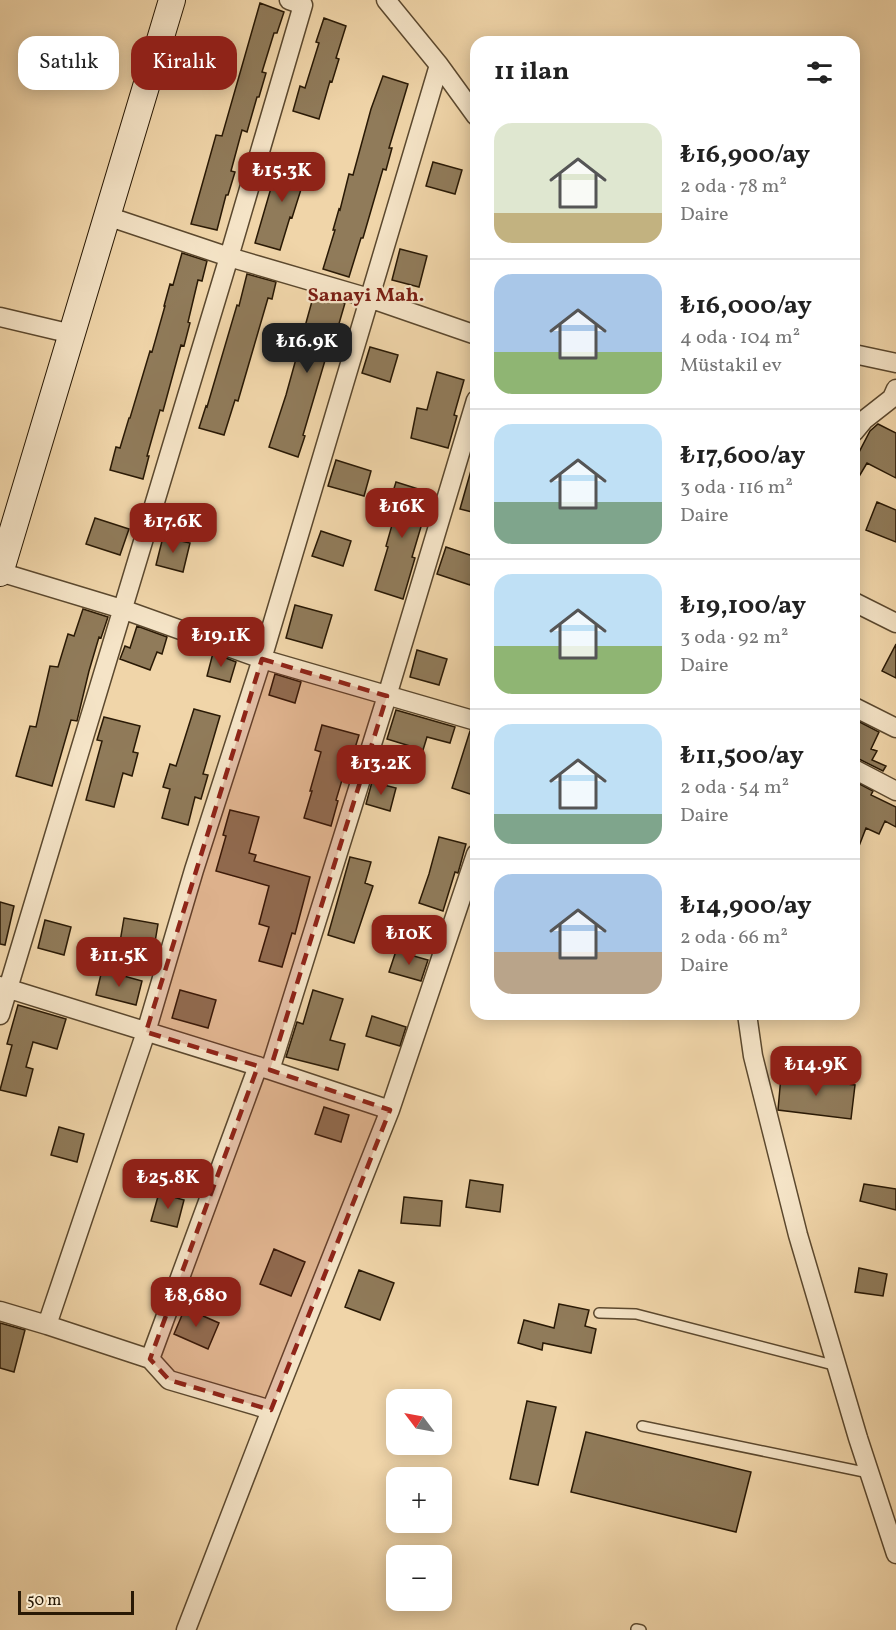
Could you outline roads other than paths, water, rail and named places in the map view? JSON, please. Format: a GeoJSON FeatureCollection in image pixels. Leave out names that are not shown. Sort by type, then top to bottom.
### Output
{"type":"FeatureCollection","features":[{"type":"Feature","properties":{"kind":"main road"},"geometry":{"type":"LineString","coordinates":[[0,573],[172,0]]}},
{"type":"Feature","properties":{"kind":"street"},"geometry":{"type":"LineString","coordinates":[[0,1015],[4,987],[122,609],[303,5],[289,0]]}},
{"type":"Feature","properties":{"kind":"street"},"geometry":{"type":"LineString","coordinates":[[386,0],[440,65],[470,108]]}},
{"type":"Feature","properties":{"kind":"street"},"geometry":{"type":"LineString","coordinates":[[47,1325],[146,1032],[194,870],[262,658],[440,65]]}},
{"type":"Feature","properties":{"kind":"street"},"geometry":{"type":"LineString","coordinates":[[107,216],[229,257],[369,298],[470,333]]}},
{"type":"Feature","properties":{"kind":"street"},"geometry":{"type":"LineString","coordinates":[[0,317],[72,334]]}},
{"type":"Feature","properties":{"kind":"street"},"geometry":{"type":"LineString","coordinates":[[860,355],[896,363]]}},
{"type":"Feature","properties":{"kind":"street"},"geometry":{"type":"LineString","coordinates":[[860,425],[895,397]]}},
{"type":"Feature","properties":{"kind":"street"},"geometry":{"type":"LineString","coordinates":[[150,1359],[264,1068],[387,696],[470,420]]}},
{"type":"Feature","properties":{"kind":"street"},"geometry":{"type":"LineString","coordinates":[[0,573],[122,609],[262,658],[470,719]]}},
{"type":"Feature","properties":{"kind":"street"},"geometry":{"type":"LineString","coordinates":[[860,605],[896,623]]}},
{"type":"Feature","properties":{"kind":"street"},"geometry":{"type":"LineString","coordinates":[[860,710],[896,728]]}},
{"type":"Feature","properties":{"kind":"street"},"geometry":{"type":"LineString","coordinates":[[860,772],[896,791]]}},
{"type":"Feature","properties":{"kind":"street"},"geometry":{"type":"LineString","coordinates":[[186,1630],[390,1110],[470,872]]}},
{"type":"Feature","properties":{"kind":"street"},"geometry":{"type":"LineString","coordinates":[[4,987],[390,1110]]}},
{"type":"Feature","properties":{"kind":"street"},"geometry":{"type":"LineString","coordinates":[[748,1020],[753,1056],[798,1235],[869,1473],[896,1554]]}},
{"type":"Feature","properties":{"kind":"street"},"geometry":{"type":"LineString","coordinates":[[0,1311],[150,1359],[169,1380],[271,1410]]}},
{"type":"Feature","properties":{"kind":"lane"},"geometry":{"type":"LineString","coordinates":[[599,1313],[636,1314],[837,1366]]}},
{"type":"Feature","properties":{"kind":"lane"},"geometry":{"type":"LineString","coordinates":[[642,1426],[869,1473]]}},
{"type":"Feature","properties":{"kind":"district","name":"Sanayi Mah."},"geometry":{"type":"Point","coordinates":[366,296]}}]}
